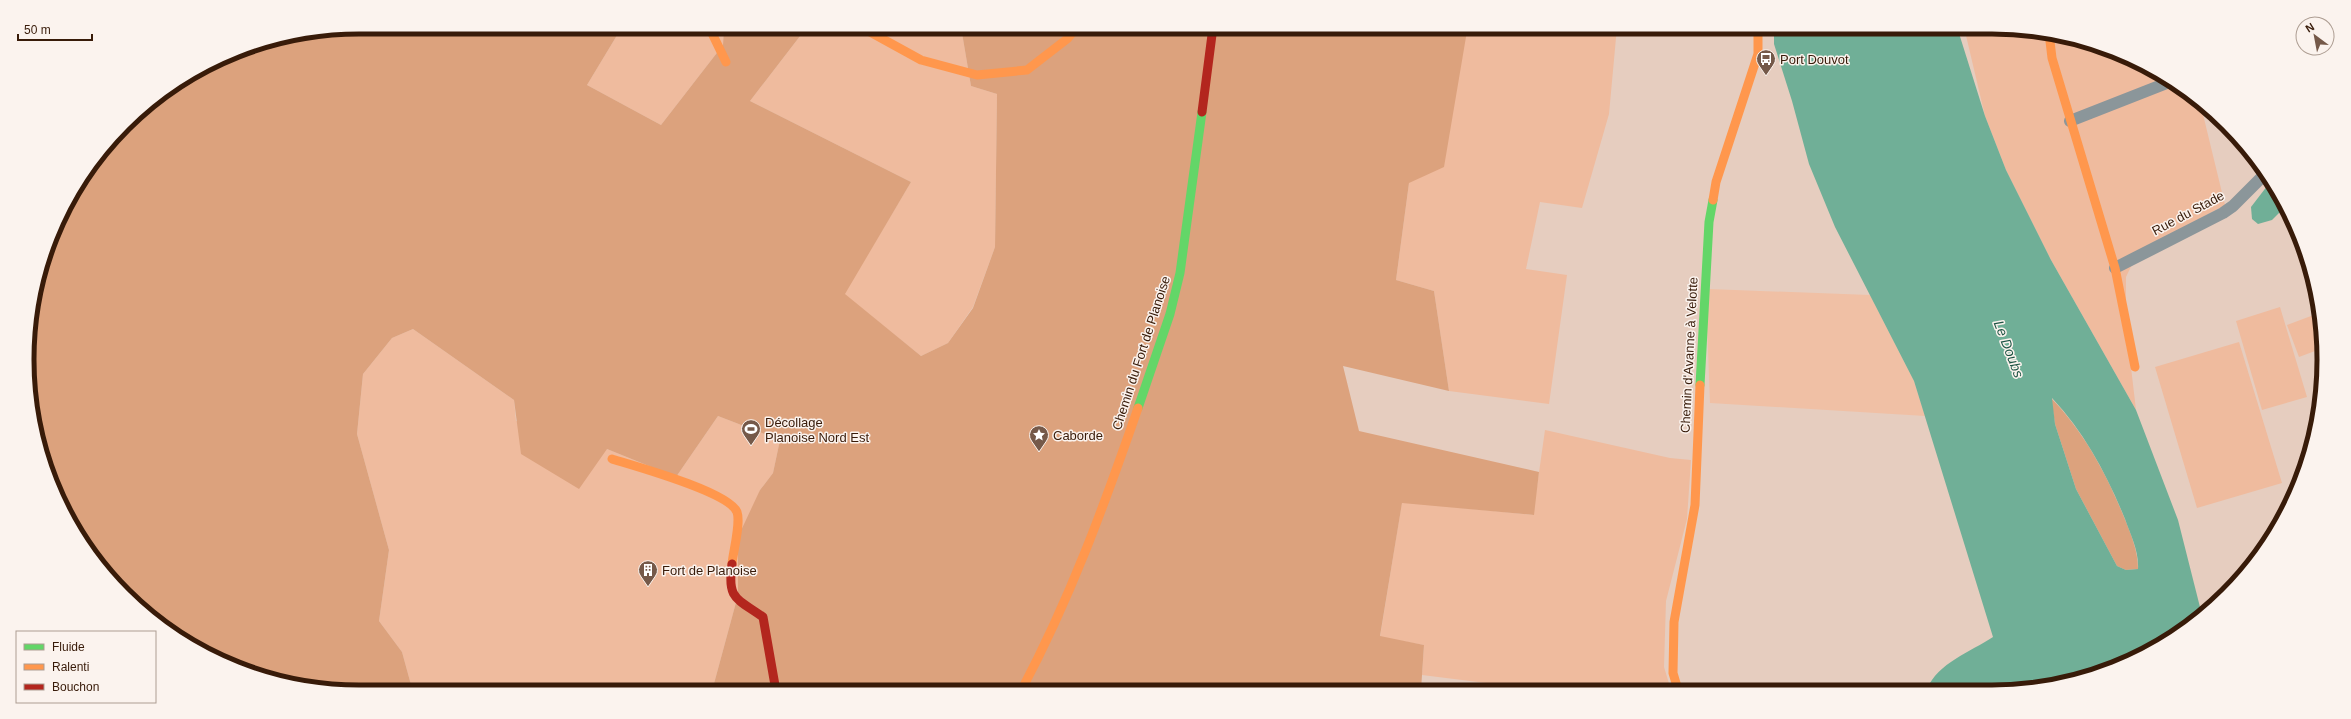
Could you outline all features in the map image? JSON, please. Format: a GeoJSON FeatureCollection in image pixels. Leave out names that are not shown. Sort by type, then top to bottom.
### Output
{"type":"FeatureCollection","features":[{"type":"Feature","properties":{"kind":"street"},"geometry":{"type":"LineString","coordinates":[[712,34],[726,62]]}},
{"type":"Feature","properties":{"kind":"street"},"geometry":{"type":"LineString","coordinates":[[874,34],[921,60],[977,76],[1027,70],[1067,39],[1071,34]]}},
{"type":"Feature","properties":{"kind":"street","name":"Chemin du Fort de Planoise"},"geometry":{"type":"LineString","coordinates":[[1024,685],[1049,639],[1081,567],[1101,515],[1170,314],[1180,273],[1213,34]]}},
{"type":"Feature","properties":{"kind":"street","name":"Chemin d'Avanne à Velotte"},"geometry":{"type":"LineString","coordinates":[[1677,685],[1673,673],[1674,622],[1695,505],[1702,321],[1709,222],[1716,182],[1758,54],[1758,34]]}},
{"type":"Feature","properties":{"kind":"street"},"geometry":{"type":"LineString","coordinates":[[2050,39],[2052,58],[2115,268],[2136,367]]}},
{"type":"Feature","properties":{"kind":"street"},"geometry":{"type":"LineString","coordinates":[[2070,120],[2164,84]]}},
{"type":"Feature","properties":{"kind":"street","name":"Rue du Stade"},"geometry":{"type":"LineString","coordinates":[[2115,268],[2223,213],[2233,206],[2261,178]]}},
{"type":"Feature","properties":{"kind":"street"},"geometry":{"type":"LineString","coordinates":[[612,459],[654,471],[715,496],[734,507],[738,516],[729,583],[732,596],[763,617],[775,674],[776,685]]}},
{"type":"Feature","properties":{"kind":"shaded area"},"geometry":{"type":"Polygon","coordinates":[[[360,34],[618,34],[587,85],[661,125],[723,45],[724,34],[802,34],[750,101],[911,182],[845,294],[921,356],[948,343],[973,308],[995,247],[997,94],[971,86],[962,34],[1466,34],[1444,167],[1409,183],[1396,280],[1434,291],[1449,391],[1343,366],[1359,431],[1539,472],[1534,515],[1402,503],[1380,636],[1424,645],[1421,685],[714,685],[738,595],[738,537],[760,490],[773,473],[780,440],[718,416],[676,477],[607,449],[579,489],[521,454],[514,400],[413,329],[392,338],[363,374],[357,434],[389,550],[379,621],[402,652],[411,685],[338,684],[296,679],[255,668],[197,641],[161,618],[129,590],[101,558],[78,522],[51,464],[40,423],[34,360],[40,296],[51,255],[78,197],[101,161],[129,129],[161,101],[197,78],[255,51],[296,40],[317,37],[360,34]]]}},
{"type":"Feature","properties":{"kind":"shaded area"},"geometry":{"type":"Polygon","coordinates":[[[618,34],[724,34],[723,45],[661,125],[587,85],[618,34]]]}},
{"type":"Feature","properties":{"kind":"shaded area"},"geometry":{"type":"Polygon","coordinates":[[[802,34],[962,34],[971,86],[997,94],[995,247],[973,307],[948,343],[921,356],[844,294],[911,182],[750,101],[802,34]]]}},
{"type":"Feature","properties":{"kind":"shaded area"},"geometry":{"type":"Polygon","coordinates":[[[1466,34],[1616,34],[1609,114],[1582,208],[1540,202],[1526,269],[1567,275],[1549,404],[1449,391],[1434,291],[1396,280],[1409,183],[1466,34]]]}},
{"type":"Feature","properties":{"kind":"shaded area"},"geometry":{"type":"Polygon","coordinates":[[[1966,34],[2034,37],[2055,40],[2096,51],[2154,78],[2190,101],[2202,112],[2225,205],[2138,252],[2126,277],[2126,344],[2130,359],[2136,410],[2051,260],[2006,170],[1985,116],[1966,34]]]}},
{"type":"Feature","properties":{"kind":"shaded area"},"geometry":{"type":"Polygon","coordinates":[[[1709,289],[1870,295],[1914,381],[1925,416],[1710,403],[1707,323],[1709,289]]]}},
{"type":"Feature","properties":{"kind":"shaded area"},"geometry":{"type":"Polygon","coordinates":[[[2280,307],[2307,397],[2262,410],[2236,321],[2280,307]]]}},
{"type":"Feature","properties":{"kind":"shaded area"},"geometry":{"type":"Polygon","coordinates":[[[2314,315],[2317,350],[2299,357],[2287,325],[2314,315]]]}},
{"type":"Feature","properties":{"kind":"shaded area"},"geometry":{"type":"Polygon","coordinates":[[[413,329],[514,400],[516,421],[607,449],[676,477],[718,416],[780,440],[773,473],[760,490],[738,595],[714,685],[411,685],[402,652],[379,621],[389,550],[357,434],[363,374],[392,338],[413,329]]]}},
{"type":"Feature","properties":{"kind":"shaded area"},"geometry":{"type":"Polygon","coordinates":[[[2239,342],[2282,483],[2197,508],[2155,367],[2239,342]]]}},
{"type":"Feature","properties":{"kind":"shaded area"},"geometry":{"type":"Polygon","coordinates":[[[2051,398],[2074,425],[2102,469],[2132,536],[2137,555],[2138,569],[2126,570],[2117,566],[2076,489],[2055,424],[2051,398]]]}},
{"type":"Feature","properties":{"kind":"shaded area"},"geometry":{"type":"Polygon","coordinates":[[[1545,430],[1670,458],[1691,460],[1687,519],[1666,601],[1664,667],[1669,685],[1501,685],[1422,675],[1424,645],[1380,637],[1402,502],[1533,515],[1545,430]]]}},
{"type":"Feature","properties":{"kind":"water","name":"Le Doubs"},"geometry":{"type":"Polygon","coordinates":[[[1774,34],[1959,34],[1985,116],[2006,170],[2051,260],[2136,410],[2178,520],[2200,609],[2190,618],[2154,641],[2135,651],[2096,668],[2076,674],[2055,679],[2013,684],[1929,685],[1939,672],[1947,665],[1993,637],[1914,381],[1835,227],[1809,164],[1792,101],[1774,44],[1774,34]],[[2052,398],[2055,424],[2076,489],[2117,566],[2126,570],[2138,569],[2134,544],[2111,486],[2075,425],[2052,398]]]}},
{"type":"Feature","properties":{"kind":"water"},"geometry":{"type":"Polygon","coordinates":[[[2267,187],[2281,211],[2272,220],[2258,224],[2252,219],[2251,207],[2267,187]]]}},
{"type":"Feature","properties":{"kind":"traffic: fast"},"geometry":{"type":"LineString","coordinates":[[1138,408],[1170,314],[1180,273],[1202,112]]}},
{"type":"Feature","properties":{"kind":"traffic: fast"},"geometry":{"type":"LineString","coordinates":[[1700,385],[1709,222],[1713,200]]}},
{"type":"Feature","properties":{"kind":"traffic: slow"},"geometry":{"type":"LineString","coordinates":[[712,34],[726,62]]}},
{"type":"Feature","properties":{"kind":"traffic: slow"},"geometry":{"type":"LineString","coordinates":[[874,34],[921,60],[977,75],[1027,70],[1067,39],[1071,34]]}},
{"type":"Feature","properties":{"kind":"traffic: slow"},"geometry":{"type":"LineString","coordinates":[[1713,200],[1716,182],[1758,54],[1758,34]]}},
{"type":"Feature","properties":{"kind":"traffic: slow"},"geometry":{"type":"LineString","coordinates":[[2050,39],[2052,58],[2115,268],[2135,367]]}},
{"type":"Feature","properties":{"kind":"traffic: slow"},"geometry":{"type":"LineString","coordinates":[[1677,685],[1673,673],[1674,622],[1695,505],[1700,385]]}},
{"type":"Feature","properties":{"kind":"traffic: slow"},"geometry":{"type":"LineString","coordinates":[[1024,685],[1071,587],[1099,516],[1138,408]]}},
{"type":"Feature","properties":{"kind":"traffic: slow"},"geometry":{"type":"LineString","coordinates":[[612,459],[700,488],[730,504],[737,512],[738,517],[732,564]]}},
{"type":"Feature","properties":{"kind":"traffic: jam"},"geometry":{"type":"LineString","coordinates":[[1202,112],[1212,34]]}},
{"type":"Feature","properties":{"kind":"traffic: jam"},"geometry":{"type":"LineString","coordinates":[[732,564],[732,591],[740,601],[763,617],[775,685]]}},
{"type":"Feature","properties":{"kind":"place","name":"Port Douvot"},"geometry":{"type":"Point","coordinates":[1766,76]}},
{"type":"Feature","properties":{"kind":"place","name":"Décollage Planoise Nord Est"},"geometry":{"type":"Point","coordinates":[751,446]}},
{"type":"Feature","properties":{"kind":"place","name":"Caborde"},"geometry":{"type":"Point","coordinates":[1039,452]}},
{"type":"Feature","properties":{"kind":"place","name":"Fort de Planoise"},"geometry":{"type":"Point","coordinates":[648,587]}}]}
